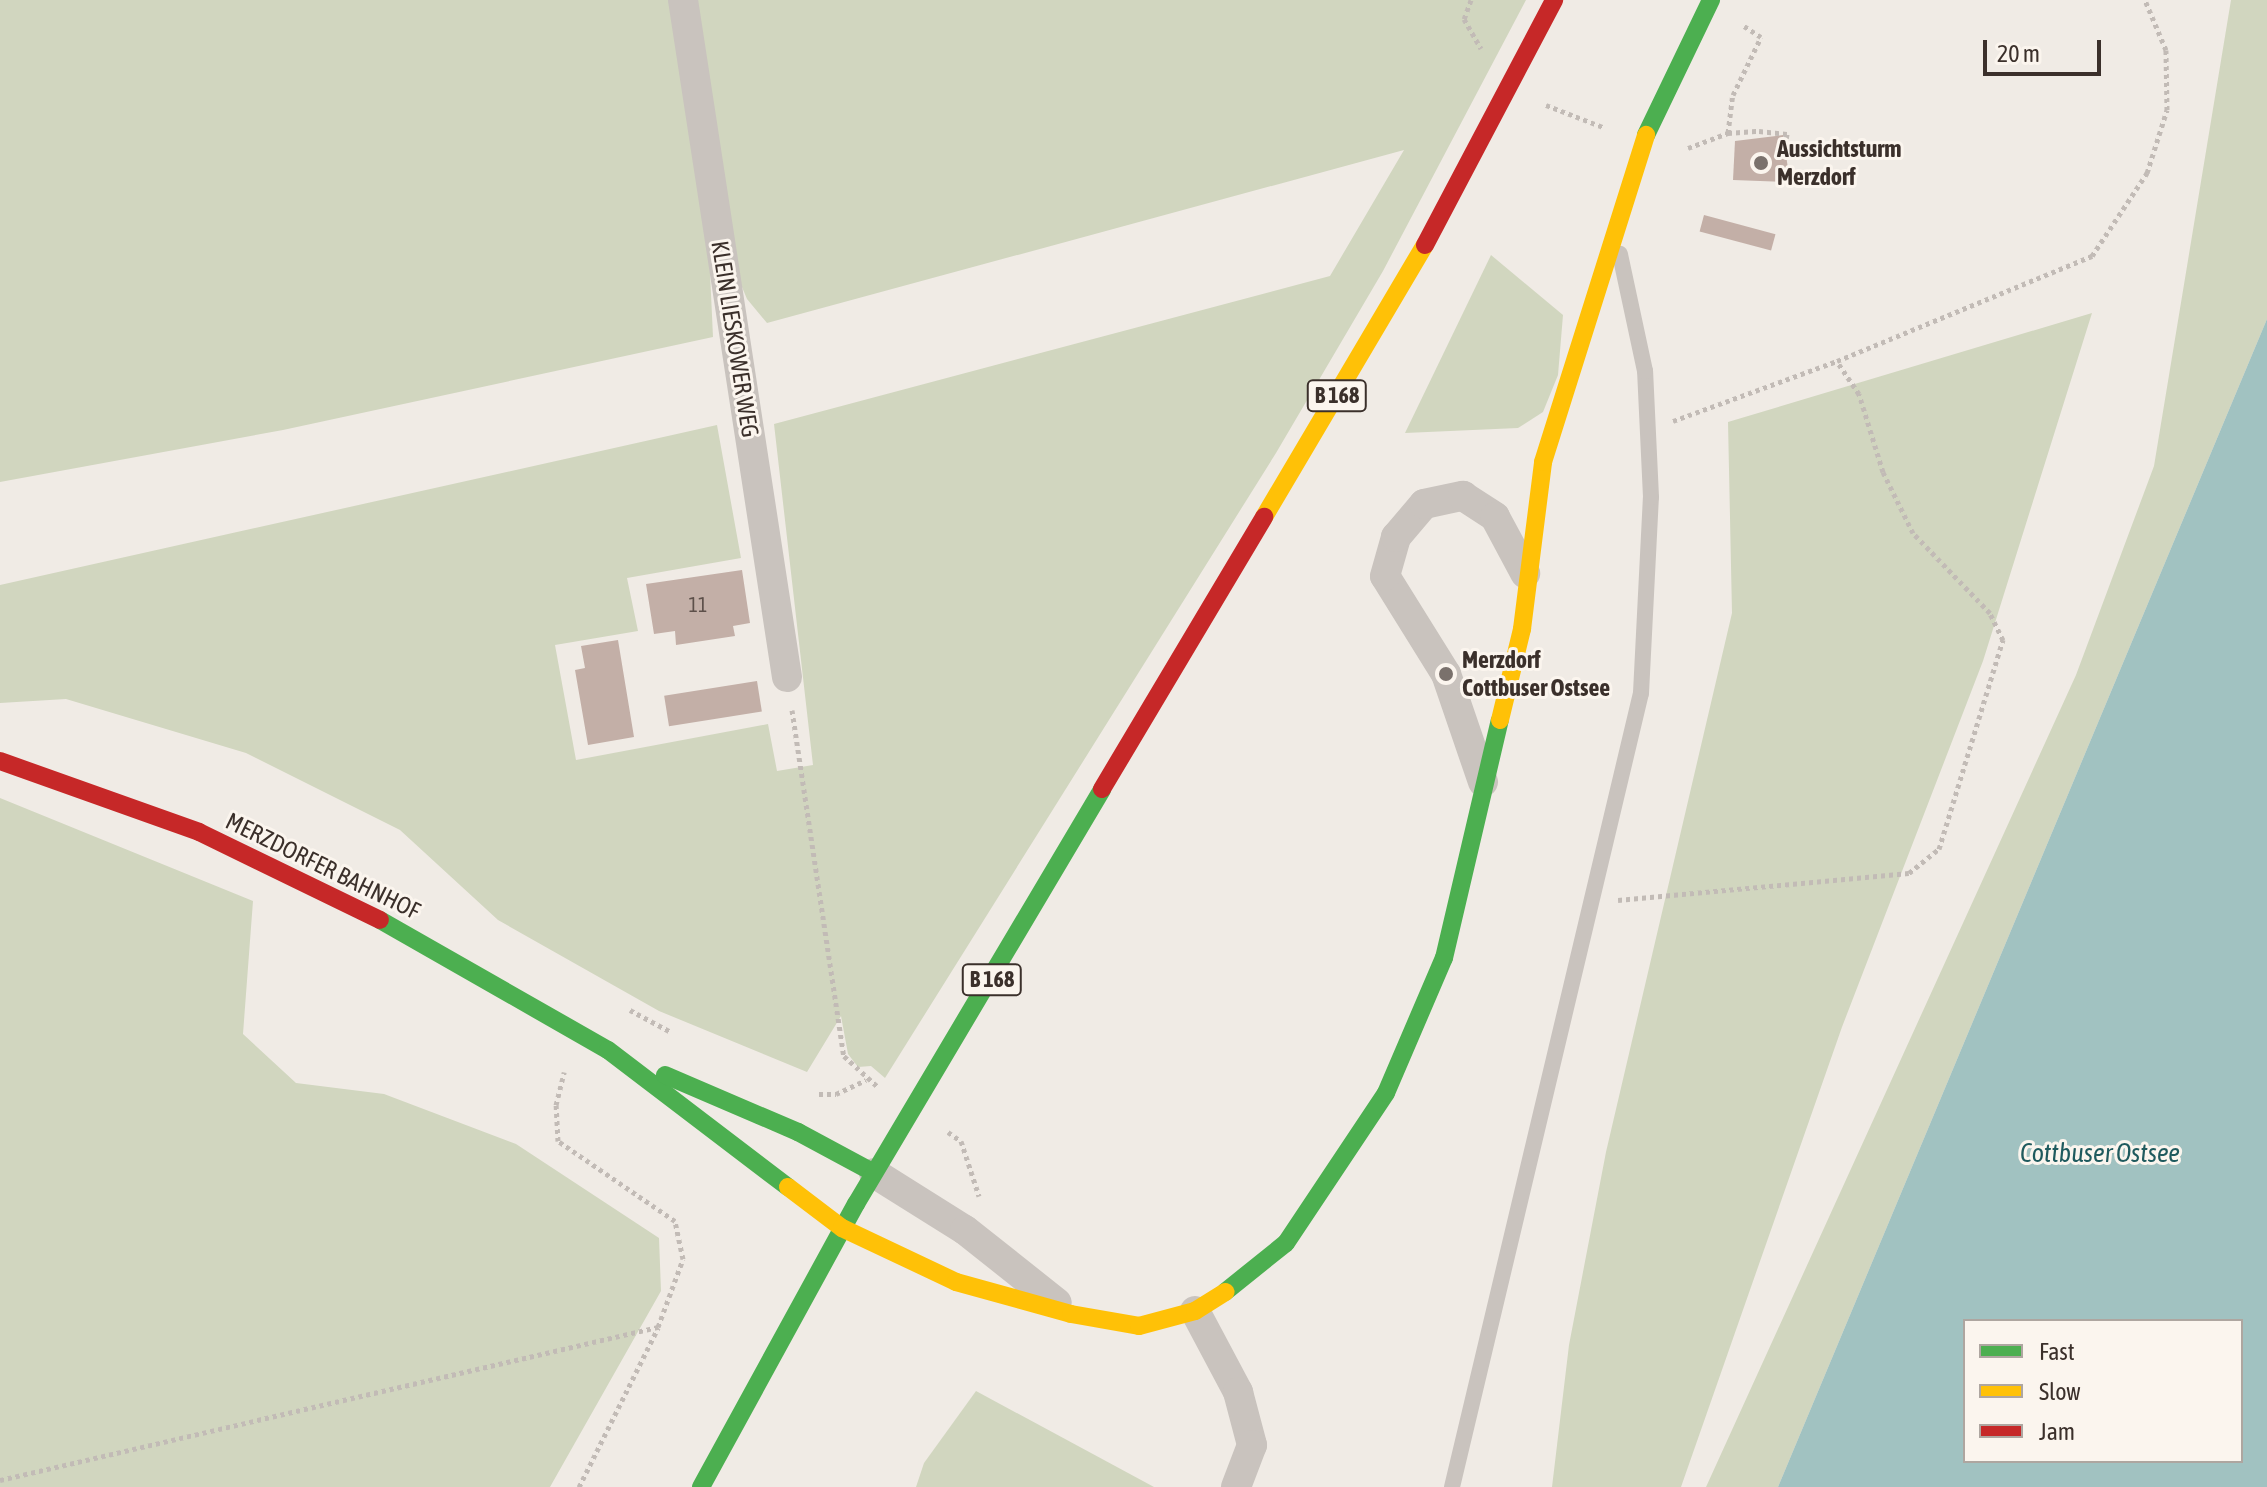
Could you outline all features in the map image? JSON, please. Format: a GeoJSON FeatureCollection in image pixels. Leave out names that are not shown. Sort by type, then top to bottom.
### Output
{"type":"FeatureCollection","features":[{"type":"Feature","properties":{"kind":"street","name":"KLEIN LIESKOWER WEG"},"geometry":{"type":"LineString","coordinates":[[683,0],[787,677]]}},
{"type":"Feature","properties":{"kind":"street","name":"B 168"},"geometry":{"type":"LineString","coordinates":[[701,1487],[874,1173],[1405,280],[1554,0]]}},
{"type":"Feature","properties":{"kind":"street"},"geometry":{"type":"LineString","coordinates":[[608,1050],[842,1228],[956,1282],[1071,1314],[1139,1326],[1195,1311],[1243,1281],[1286,1243],[1386,1093],[1444,958],[1483,782],[1522,629],[1525,573],[1543,462],[1614,225],[1644,140],[1710,3]]}},
{"type":"Feature","properties":{"kind":"street"},"geometry":{"type":"LineString","coordinates":[[1483,782],[1446,674],[1385,576],[1396,537],[1424,504],[1463,496],[1495,517],[1525,573]]}},
{"type":"Feature","properties":{"kind":"street","name":"MERZDORFER BAHNHOF"},"geometry":{"type":"LineString","coordinates":[[0,761],[199,832],[324,890],[608,1050]]}},
{"type":"Feature","properties":{"kind":"street"},"geometry":{"type":"LineString","coordinates":[[608,1050],[798,1132],[874,1173],[965,1230],[1071,1314]]}},
{"type":"Feature","properties":{"kind":"street"},"geometry":{"type":"LineString","coordinates":[[1195,1311],[1238,1392],[1252,1445],[1236,1487]]}},
{"type":"Feature","properties":{"kind":"lane"},"geometry":{"type":"LineString","coordinates":[[1452,1487],[1594,903],[1641,693],[1651,497],[1645,371],[1614,225]]}},
{"type":"Feature","properties":{"kind":"path"},"geometry":{"type":"LineString","coordinates":[[1464,19],[1471,0]]}},
{"type":"Feature","properties":{"kind":"path"},"geometry":{"type":"LineString","coordinates":[[1646,431],[1837,361],[2092,256],[2147,173],[2167,110],[2166,50],[2145,0]]}},
{"type":"Feature","properties":{"kind":"path"},"geometry":{"type":"LineString","coordinates":[[1710,3],[1761,37],[1733,95],[1728,133],[1787,134],[1785,145]]}},
{"type":"Feature","properties":{"kind":"path"},"geometry":{"type":"LineString","coordinates":[[1514,80],[1556,112],[1644,140]]}},
{"type":"Feature","properties":{"kind":"path"},"geometry":{"type":"LineString","coordinates":[[1594,903],[1909,873],[1939,849],[2003,640],[1990,613],[1913,533],[1883,472],[1859,394],[1837,361]]}},
{"type":"Feature","properties":{"kind":"path"},"geometry":{"type":"LineString","coordinates":[[787,677],[844,1056],[866,1080]]}},
{"type":"Feature","properties":{"kind":"path"},"geometry":{"type":"LineString","coordinates":[[574,1029],[556,1105],[558,1141],[675,1221],[683,1259],[658,1327],[579,1487]]}},
{"type":"Feature","properties":{"kind":"path"},"geometry":{"type":"LineString","coordinates":[[912,1110],[961,1141],[978,1195],[988,1205]]}},
{"type":"Feature","properties":{"kind":"path"},"geometry":{"type":"LineString","coordinates":[[0,1480],[658,1327]]}},
{"type":"Feature","properties":{"kind":"green space"},"geometry":{"type":"Polygon","coordinates":[[[0,0],[672,0],[709,251],[713,337],[283,430],[0,482],[0,0]]]}},
{"type":"Feature","properties":{"kind":"green space"},"geometry":{"type":"Polygon","coordinates":[[[694,0],[1526,0],[1383,271],[1276,453],[885,1078],[871,1066],[858,1067],[848,1054],[841,1016],[807,1072],[659,1011],[498,920],[400,830],[246,753],[66,699],[0,703],[0,585],[717,425],[741,558],[627,578],[638,631],[555,645],[576,760],[768,724],[777,771],[813,765],[774,424],[1330,276],[1404,150],[767,323],[747,299],[734,268],[694,0]]]}},
{"type":"Feature","properties":{"kind":"green space"},"geometry":{"type":"Polygon","coordinates":[[[2231,0],[2267,0],[2267,319],[1778,1487],[1706,1487],[2076,675],[2154,466],[2231,0]]]}},
{"type":"Feature","properties":{"kind":"green space"},"geometry":{"type":"Polygon","coordinates":[[[1491,255],[1563,315],[1558,375],[1543,412],[1518,428],[1405,433],[1491,255]]]}},
{"type":"Feature","properties":{"kind":"green space"},"geometry":{"type":"Polygon","coordinates":[[[2092,313],[1983,661],[1842,1027],[1681,1487],[1552,1487],[1569,1345],[1606,1152],[1732,613],[1728,422],[2092,313]]]}},
{"type":"Feature","properties":{"kind":"green space"},"geometry":{"type":"Polygon","coordinates":[[[0,798],[253,901],[243,1034],[296,1083],[384,1094],[516,1144],[659,1238],[661,1291],[550,1487],[0,1487],[0,798]]]}},
{"type":"Feature","properties":{"kind":"green space"},"geometry":{"type":"Polygon","coordinates":[[[976,1391],[1154,1487],[916,1487],[924,1463],[976,1391]]]}},
{"type":"Feature","properties":{"kind":"water","name":"Cottbuser Ostsee"},"geometry":{"type":"Polygon","coordinates":[[[2267,319],[2267,1487],[1778,1487],[2267,319]]]}},
{"type":"Feature","properties":{"kind":"building","name":"Aussichtsturm Merzdorf"},"geometry":{"type":"Polygon","coordinates":[[[1783,135],[1790,182],[1733,180],[1735,141],[1783,135]]]}},
{"type":"Feature","properties":{"kind":"building"},"geometry":{"type":"Polygon","coordinates":[[[1704,215],[1775,234],[1771,251],[1700,231],[1704,215]]]}},
{"type":"Feature","properties":{"kind":"building"},"geometry":{"type":"Polygon","coordinates":[[[742,570],[750,623],[733,626],[735,636],[676,645],[675,631],[654,634],[646,584],[742,570]]]}},
{"type":"Feature","properties":{"kind":"building"},"geometry":{"type":"Polygon","coordinates":[[[618,640],[634,737],[588,745],[575,670],[585,668],[581,646],[618,640]]]}},
{"type":"Feature","properties":{"kind":"building"},"geometry":{"type":"Polygon","coordinates":[[[757,681],[762,712],[669,726],[664,696],[757,681]]]}},
{"type":"Feature","properties":{"kind":"traffic: fast"},"geometry":{"type":"LineString","coordinates":[[1646,135],[1711,0]]}},
{"type":"Feature","properties":{"kind":"traffic: fast"},"geometry":{"type":"LineString","coordinates":[[1225,1292],[1286,1243],[1386,1093],[1444,958],[1500,720]]}},
{"type":"Feature","properties":{"kind":"traffic: fast"},"geometry":{"type":"LineString","coordinates":[[701,1487],[856,1204],[1102,789]]}},
{"type":"Feature","properties":{"kind":"traffic: fast"},"geometry":{"type":"LineString","coordinates":[[380,920],[608,1050],[788,1187]]}},
{"type":"Feature","properties":{"kind":"traffic: fast"},"geometry":{"type":"LineString","coordinates":[[665,1075],[798,1132],[874,1173]]}},
{"type":"Feature","properties":{"kind":"traffic: slow"},"geometry":{"type":"LineString","coordinates":[[1500,720],[1522,629],[1543,462],[1646,135]]}},
{"type":"Feature","properties":{"kind":"traffic: slow"},"geometry":{"type":"LineString","coordinates":[[1264,517],[1425,245]]}},
{"type":"Feature","properties":{"kind":"traffic: slow"},"geometry":{"type":"LineString","coordinates":[[788,1187],[842,1228],[956,1282],[1071,1314],[1139,1326],[1195,1311],[1225,1292]]}},
{"type":"Feature","properties":{"kind":"traffic: jam"},"geometry":{"type":"LineString","coordinates":[[1425,245],[1554,0]]}},
{"type":"Feature","properties":{"kind":"traffic: jam"},"geometry":{"type":"LineString","coordinates":[[1102,789],[1264,517]]}},
{"type":"Feature","properties":{"kind":"traffic: jam"},"geometry":{"type":"LineString","coordinates":[[0,761],[199,832],[380,920]]}},
{"type":"Feature","properties":{"kind":"place","name":"Aussichtsturm Merzdorf"},"geometry":{"type":"Point","coordinates":[1761,163]}},
{"type":"Feature","properties":{"kind":"place","name":"Merzdorf Cottbuser Ostsee"},"geometry":{"type":"Point","coordinates":[1446,674]}}]}
